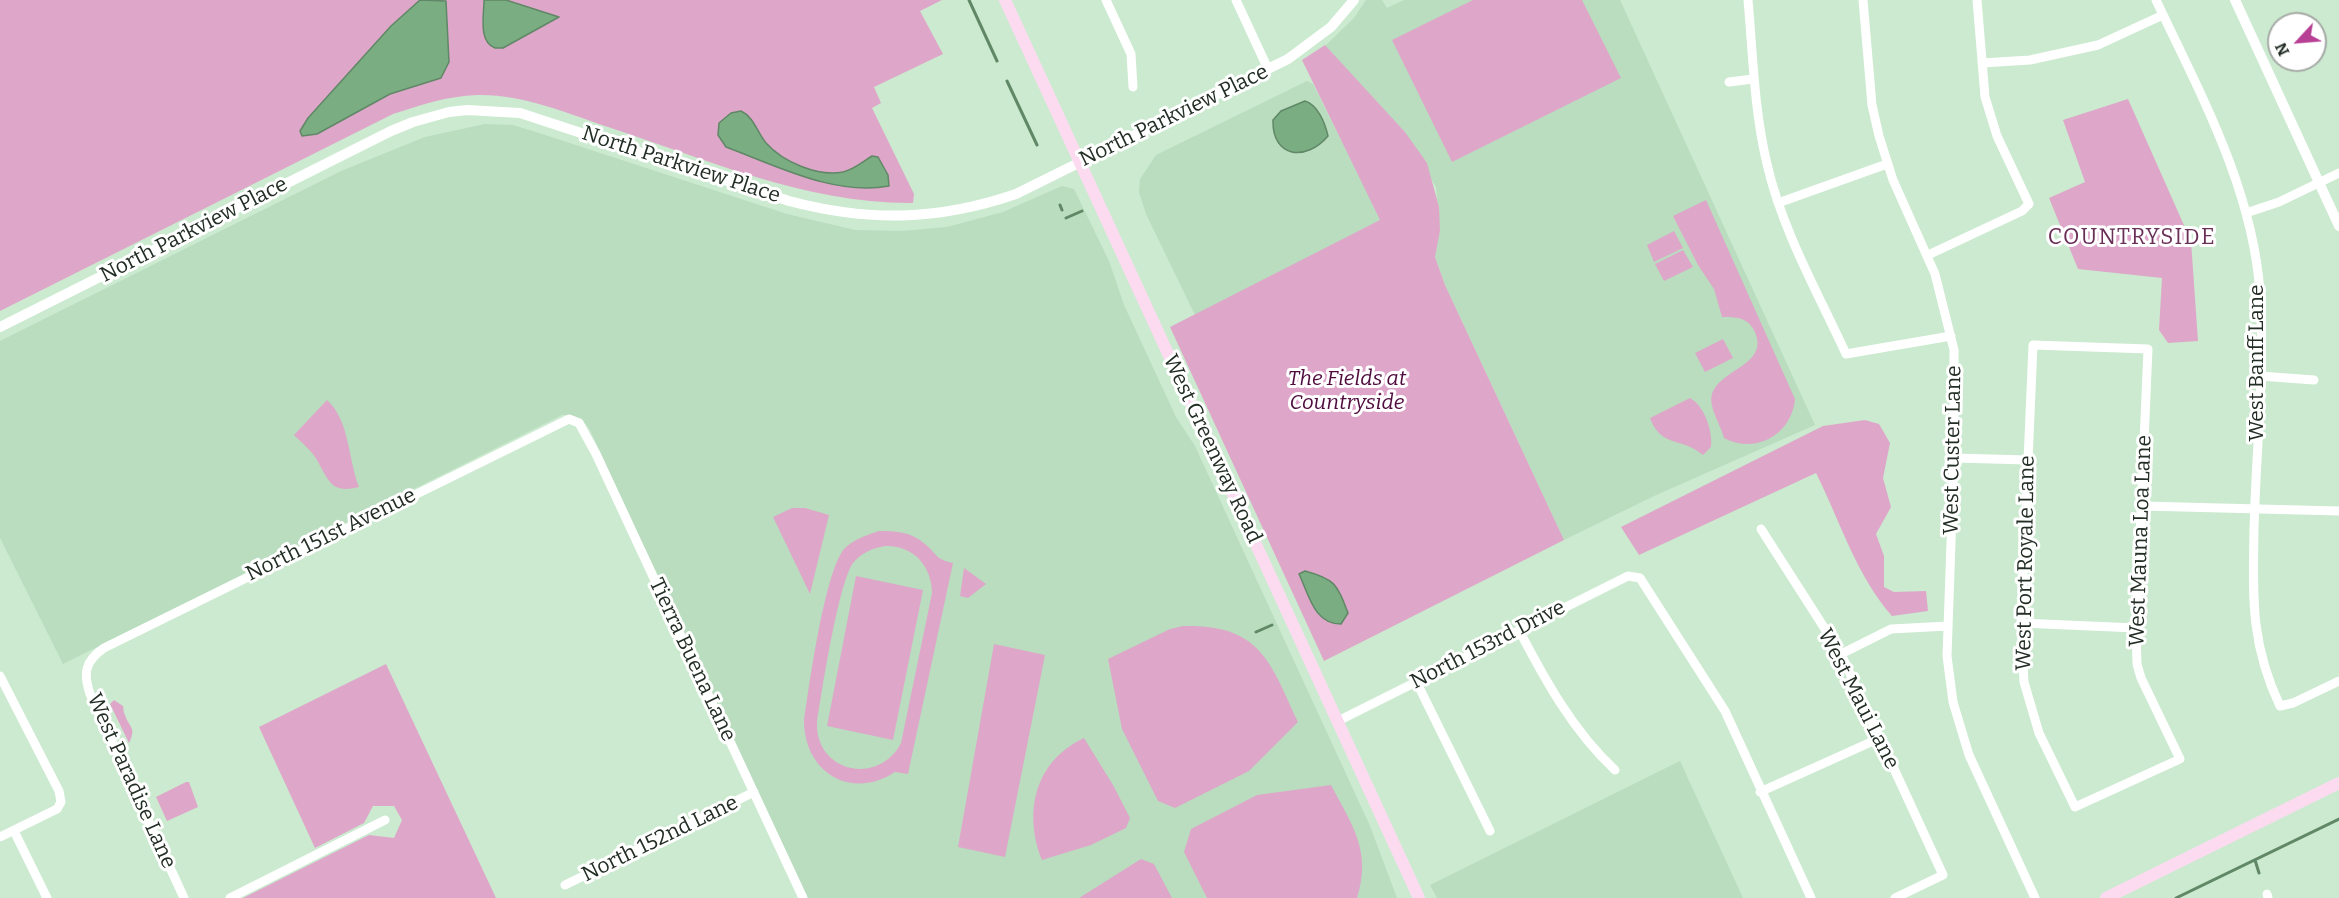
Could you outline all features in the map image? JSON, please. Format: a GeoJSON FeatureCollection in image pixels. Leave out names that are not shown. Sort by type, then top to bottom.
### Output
{"type":"FeatureCollection","features":[{"type":"Feature","properties":{"kind":"main road","name":"West Greenway Road"},"geometry":{"type":"LineString","coordinates":[[1005,0],[1419,898]]}},
{"type":"Feature","properties":{"kind":"main road"},"geometry":{"type":"LineString","coordinates":[[2106,898],[2339,783]]}},
{"type":"Feature","properties":{"kind":"street"},"geometry":{"type":"LineString","coordinates":[[1106,0],[1131,54],[1133,87]]}},
{"type":"Feature","properties":{"kind":"street"},"geometry":{"type":"LineString","coordinates":[[1236,0],[1268,69]]}},
{"type":"Feature","properties":{"kind":"street","name":"North Parkview Place"},"geometry":{"type":"LineString","coordinates":[[0,327],[391,131],[449,112],[467,110],[520,113],[789,201],[865,216],[931,215],[982,206],[1016,194],[1310,46],[1331,27],[1354,0]]}},
{"type":"Feature","properties":{"kind":"street"},"geometry":{"type":"LineString","coordinates":[[1748,0],[1758,125],[1778,203],[1846,354],[1951,336]]}},
{"type":"Feature","properties":{"kind":"street","name":"West Custer Lane"},"geometry":{"type":"LineString","coordinates":[[1863,0],[1872,105],[1887,164],[1928,255],[1940,290],[1955,363],[1948,626],[1950,681],[1963,737],[2035,898]]}},
{"type":"Feature","properties":{"kind":"street"},"geometry":{"type":"LineString","coordinates":[[1928,255],[2022,211],[2029,204],[1997,136],[1985,97],[1977,0]]}},
{"type":"Feature","properties":{"kind":"street","name":"West Banff Lane"},"geometry":{"type":"LineString","coordinates":[[2156,0],[2238,183],[2246,213],[2260,292],[2260,376],[2254,509],[2254,628],[2269,684],[2280,706],[2294,703],[2339,681]]}},
{"type":"Feature","properties":{"kind":"street"},"geometry":{"type":"LineString","coordinates":[[2235,0],[2339,226]]}},
{"type":"Feature","properties":{"kind":"street"},"geometry":{"type":"LineString","coordinates":[[1982,63],[2030,60],[2098,45],[2163,15]]}},
{"type":"Feature","properties":{"kind":"street"},"geometry":{"type":"LineString","coordinates":[[1729,82],[1753,79]]}},
{"type":"Feature","properties":{"kind":"street"},"geometry":{"type":"LineString","coordinates":[[1778,203],[1887,164]]}},
{"type":"Feature","properties":{"kind":"street"},"geometry":{"type":"LineString","coordinates":[[2246,213],[2279,202],[2339,173]]}},
{"type":"Feature","properties":{"kind":"street","name":"West Port Royale Lane"},"geometry":{"type":"LineString","coordinates":[[2148,349],[2033,345],[2021,623],[2024,682],[2028,701],[2048,752],[2074,807],[2180,759]]}},
{"type":"Feature","properties":{"kind":"street","name":"West Mauna Loa Lane"},"geometry":{"type":"LineString","coordinates":[[2148,349],[2136,628],[2137,664],[2141,678],[2180,759]]}},
{"type":"Feature","properties":{"kind":"street"},"geometry":{"type":"LineString","coordinates":[[2260,376],[2314,380]]}},
{"type":"Feature","properties":{"kind":"street","name":"North 151st Avenue"},"geometry":{"type":"LineString","coordinates":[[88,662],[104,648],[554,425],[569,419],[579,423]]}},
{"type":"Feature","properties":{"kind":"street","name":"Tierra Buena Lane"},"geometry":{"type":"LineString","coordinates":[[579,423],[596,453],[803,898]]}},
{"type":"Feature","properties":{"kind":"street"},"geometry":{"type":"LineString","coordinates":[[1954,458],[2028,460]]}},
{"type":"Feature","properties":{"kind":"street"},"geometry":{"type":"LineString","coordinates":[[2142,506],[2339,512]]}},
{"type":"Feature","properties":{"kind":"street","name":"West Maui Lane"},"geometry":{"type":"LineString","coordinates":[[1761,529],[1840,654],[1943,875],[1895,898]]}},
{"type":"Feature","properties":{"kind":"street","name":"North 153rd Drive"},"geometry":{"type":"LineString","coordinates":[[1338,721],[1628,576],[1640,578],[1725,711],[1760,792]]}},
{"type":"Feature","properties":{"kind":"street"},"geometry":{"type":"LineString","coordinates":[[2021,623],[2136,628]]}},
{"type":"Feature","properties":{"kind":"street"},"geometry":{"type":"LineString","coordinates":[[1840,654],[1891,629],[1948,626]]}},
{"type":"Feature","properties":{"kind":"street"},"geometry":{"type":"LineString","coordinates":[[1519,630],[1550,690],[1600,757],[1615,770]]}},
{"type":"Feature","properties":{"kind":"street","name":"West Paradise Lane"},"geometry":{"type":"LineString","coordinates":[[88,662],[85,673],[90,694],[184,898]]}},
{"type":"Feature","properties":{"kind":"street"},"geometry":{"type":"LineString","coordinates":[[0,676],[59,791],[61,802],[57,809],[0,837]]}},
{"type":"Feature","properties":{"kind":"street"},"geometry":{"type":"LineString","coordinates":[[1416,681],[1490,831]]}},
{"type":"Feature","properties":{"kind":"street"},"geometry":{"type":"LineString","coordinates":[[1811,898],[1760,792],[1880,738]]}},
{"type":"Feature","properties":{"kind":"street","name":"North 152nd Lane"},"geometry":{"type":"LineString","coordinates":[[565,885],[754,792]]}},
{"type":"Feature","properties":{"kind":"street"},"geometry":{"type":"LineString","coordinates":[[230,898],[385,820]]}},
{"type":"Feature","properties":{"kind":"street"},"geometry":{"type":"LineString","coordinates":[[14,831],[47,898]]}},
{"type":"Feature","properties":{"kind":"shaded area"},"geometry":{"type":"Polygon","coordinates":[[[420,0],[446,1],[449,62],[441,78],[390,94],[317,134],[302,136],[300,131],[308,118],[391,26],[420,0]]]}},
{"type":"Feature","properties":{"kind":"shaded area"},"geometry":{"type":"Polygon","coordinates":[[[484,0],[506,0],[559,17],[503,48],[495,48],[486,40],[484,34],[484,0]]]}},
{"type":"Feature","properties":{"kind":"shaded area"},"geometry":{"type":"Polygon","coordinates":[[[1366,0],[1382,0],[1387,8],[1404,0],[1620,0],[1815,425],[1654,496],[1564,540],[1445,285],[1435,257],[1440,231],[1436,187],[1405,132],[1325,46],[1354,18],[1366,0]]]}},
{"type":"Feature","properties":{"kind":"shaded area"},"geometry":{"type":"Polygon","coordinates":[[[1307,81],[1313,84],[1381,220],[1195,315],[1146,214],[1139,192],[1140,179],[1156,155],[1307,81]]]}},
{"type":"Feature","properties":{"kind":"shaded area"},"geometry":{"type":"Polygon","coordinates":[[[1305,101],[1317,110],[1328,136],[1310,150],[1292,152],[1284,149],[1278,142],[1274,133],[1273,120],[1281,111],[1305,101]]]}},
{"type":"Feature","properties":{"kind":"shaded area"},"geometry":{"type":"Polygon","coordinates":[[[741,111],[752,121],[766,143],[791,162],[812,170],[833,173],[851,169],[872,156],[878,157],[888,175],[889,186],[868,188],[827,183],[785,170],[726,147],[718,135],[719,123],[731,113],[741,111]]]}},
{"type":"Feature","properties":{"kind":"shaded area"},"geometry":{"type":"Polygon","coordinates":[[[485,124],[513,125],[787,214],[855,230],[902,231],[947,227],[1003,212],[1062,186],[1074,189],[1109,261],[1124,305],[1176,417],[1195,446],[1370,826],[1397,898],[807,898],[590,430],[582,419],[570,415],[562,415],[63,664],[0,538],[0,341],[341,171],[425,137],[485,124]]]}},
{"type":"Feature","properties":{"kind":"shaded area"},"geometry":{"type":"Polygon","coordinates":[[[1305,571],[1323,577],[1334,584],[1348,613],[1341,624],[1332,623],[1318,614],[1299,574],[1305,571]]]}},
{"type":"Feature","properties":{"kind":"shaded area"},"geometry":{"type":"Polygon","coordinates":[[[1680,761],[1743,898],[1437,898],[1430,885],[1680,761]]]}},
{"type":"Feature","properties":{"kind":"green space"},"geometry":{"type":"Polygon","coordinates":[[[0,0],[942,0],[920,11],[943,54],[874,87],[881,103],[872,108],[914,194],[913,203],[873,201],[795,188],[719,165],[574,115],[510,97],[477,95],[455,97],[393,114],[0,311],[0,0]]]}},
{"type":"Feature","properties":{"kind":"green space"},"geometry":{"type":"Polygon","coordinates":[[[1473,0],[1582,0],[1621,78],[1452,162],[1392,40],[1473,0]]]}},
{"type":"Feature","properties":{"kind":"green space","name":"The Fields at Countryside"},"geometry":{"type":"Polygon","coordinates":[[[1325,45],[1405,132],[1427,163],[1439,207],[1440,231],[1435,257],[1445,285],[1564,540],[1324,661],[1170,327],[1380,220],[1302,60],[1325,45]]]}},
{"type":"Feature","properties":{"kind":"green space"},"geometry":{"type":"Polygon","coordinates":[[[2128,99],[2191,241],[2198,341],[2168,343],[2159,330],[2162,278],[2078,269],[2049,198],[2085,182],[2063,120],[2128,99]]]}},
{"type":"Feature","properties":{"kind":"green space"},"geometry":{"type":"Polygon","coordinates":[[[1706,200],[1795,399],[1787,422],[1780,431],[1760,442],[1736,443],[1724,438],[1713,410],[1711,399],[1717,385],[1751,359],[1756,351],[1757,342],[1754,330],[1748,322],[1722,317],[1714,289],[1698,265],[1673,216],[1706,200]]]}},
{"type":"Feature","properties":{"kind":"green space"},"geometry":{"type":"Polygon","coordinates":[[[1674,231],[1683,248],[1654,262],[1647,245],[1674,231]]]}},
{"type":"Feature","properties":{"kind":"green space"},"geometry":{"type":"Polygon","coordinates":[[[1683,250],[1693,267],[1664,281],[1655,264],[1683,250]]]}},
{"type":"Feature","properties":{"kind":"green space"},"geometry":{"type":"Polygon","coordinates":[[[1723,339],[1733,358],[1705,372],[1695,353],[1723,339]]]}},
{"type":"Feature","properties":{"kind":"green space"},"geometry":{"type":"Polygon","coordinates":[[[1690,398],[1704,413],[1709,427],[1711,447],[1703,455],[1695,449],[1660,434],[1650,418],[1690,398]]]}},
{"type":"Feature","properties":{"kind":"green space"},"geometry":{"type":"Polygon","coordinates":[[[327,400],[335,409],[344,429],[359,487],[342,489],[332,484],[312,453],[294,435],[327,400]]]}},
{"type":"Feature","properties":{"kind":"green space"},"geometry":{"type":"Polygon","coordinates":[[[1865,420],[1879,424],[1890,443],[1883,478],[1891,507],[1876,534],[1884,556],[1884,587],[1894,592],[1926,591],[1928,611],[1892,616],[1879,600],[1849,547],[1816,473],[1639,555],[1621,527],[1823,426],[1865,420]]]}},
{"type":"Feature","properties":{"kind":"green space"},"geometry":{"type":"Polygon","coordinates":[[[792,508],[805,508],[829,515],[810,594],[773,517],[792,508]]]}},
{"type":"Feature","properties":{"kind":"green space"},"geometry":{"type":"Polygon","coordinates":[[[879,531],[909,535],[920,540],[940,558],[953,563],[908,774],[895,772],[878,780],[862,783],[847,782],[821,767],[812,755],[806,739],[804,721],[819,629],[838,559],[850,544],[879,531]],[[885,546],[872,550],[860,556],[853,563],[847,575],[831,639],[817,722],[819,739],[826,753],[837,762],[850,768],[864,769],[878,765],[891,757],[901,743],[932,593],[929,574],[925,566],[912,553],[885,546]]]}},
{"type":"Feature","properties":{"kind":"green space"},"geometry":{"type":"Polygon","coordinates":[[[964,568],[986,584],[968,598],[960,596],[964,568]]]}},
{"type":"Feature","properties":{"kind":"green space"},"geometry":{"type":"Polygon","coordinates":[[[856,576],[923,590],[893,740],[827,726],[856,576]]]}},
{"type":"Feature","properties":{"kind":"green space"},"geometry":{"type":"Polygon","coordinates":[[[1183,626],[1209,627],[1246,639],[1270,664],[1298,722],[1249,771],[1175,808],[1158,801],[1122,729],[1108,659],[1170,629],[1183,626]]]}},
{"type":"Feature","properties":{"kind":"green space"},"geometry":{"type":"Polygon","coordinates":[[[994,644],[1045,655],[1005,857],[958,847],[994,644]]]}},
{"type":"Feature","properties":{"kind":"green space"},"geometry":{"type":"Polygon","coordinates":[[[386,664],[496,898],[243,898],[369,835],[394,838],[402,820],[394,806],[373,806],[364,823],[315,848],[259,727],[386,664]]]}},
{"type":"Feature","properties":{"kind":"green space"},"geometry":{"type":"Polygon","coordinates":[[[114,700],[123,706],[124,714],[132,728],[129,743],[110,704],[114,700]]]}},
{"type":"Feature","properties":{"kind":"green space"},"geometry":{"type":"Polygon","coordinates":[[[1084,738],[1130,818],[1126,828],[1091,845],[1042,860],[1036,842],[1034,824],[1034,806],[1038,790],[1044,774],[1054,760],[1067,748],[1084,738]]]}},
{"type":"Feature","properties":{"kind":"green space"},"geometry":{"type":"Polygon","coordinates":[[[189,782],[198,807],[167,821],[156,797],[189,782]]]}},
{"type":"Feature","properties":{"kind":"green space"},"geometry":{"type":"Polygon","coordinates":[[[1331,785],[1358,839],[1361,852],[1361,881],[1357,898],[1207,898],[1184,852],[1191,829],[1257,795],[1331,785]]]}},
{"type":"Feature","properties":{"kind":"green space"},"geometry":{"type":"Polygon","coordinates":[[[1141,859],[1154,864],[1172,898],[1079,898],[1141,859]]]}},
{"type":"Feature","properties":{"kind":"waterway"},"geometry":{"type":"LineString","coordinates":[[969,0],[997,61]]}},
{"type":"Feature","properties":{"kind":"waterway"},"geometry":{"type":"LineString","coordinates":[[1007,81],[1037,145]]}},
{"type":"Feature","properties":{"kind":"waterway"},"geometry":{"type":"LineString","coordinates":[[1060,205],[1062,210]]}},
{"type":"Feature","properties":{"kind":"waterway"},"geometry":{"type":"LineString","coordinates":[[1066,218],[1082,211]]}},
{"type":"Feature","properties":{"kind":"waterway"},"geometry":{"type":"LineString","coordinates":[[1256,632],[1272,625]]}},
{"type":"Feature","properties":{"kind":"waterway"},"geometry":{"type":"LineString","coordinates":[[2176,898],[2339,819]]}},
{"type":"Feature","properties":{"kind":"waterway"},"geometry":{"type":"LineString","coordinates":[[2255,860],[2259,873]]}},
{"type":"Feature","properties":{"kind":"district","name":"COUNTRYSIDE"},"geometry":{"type":"Point","coordinates":[2132,238]}}]}
